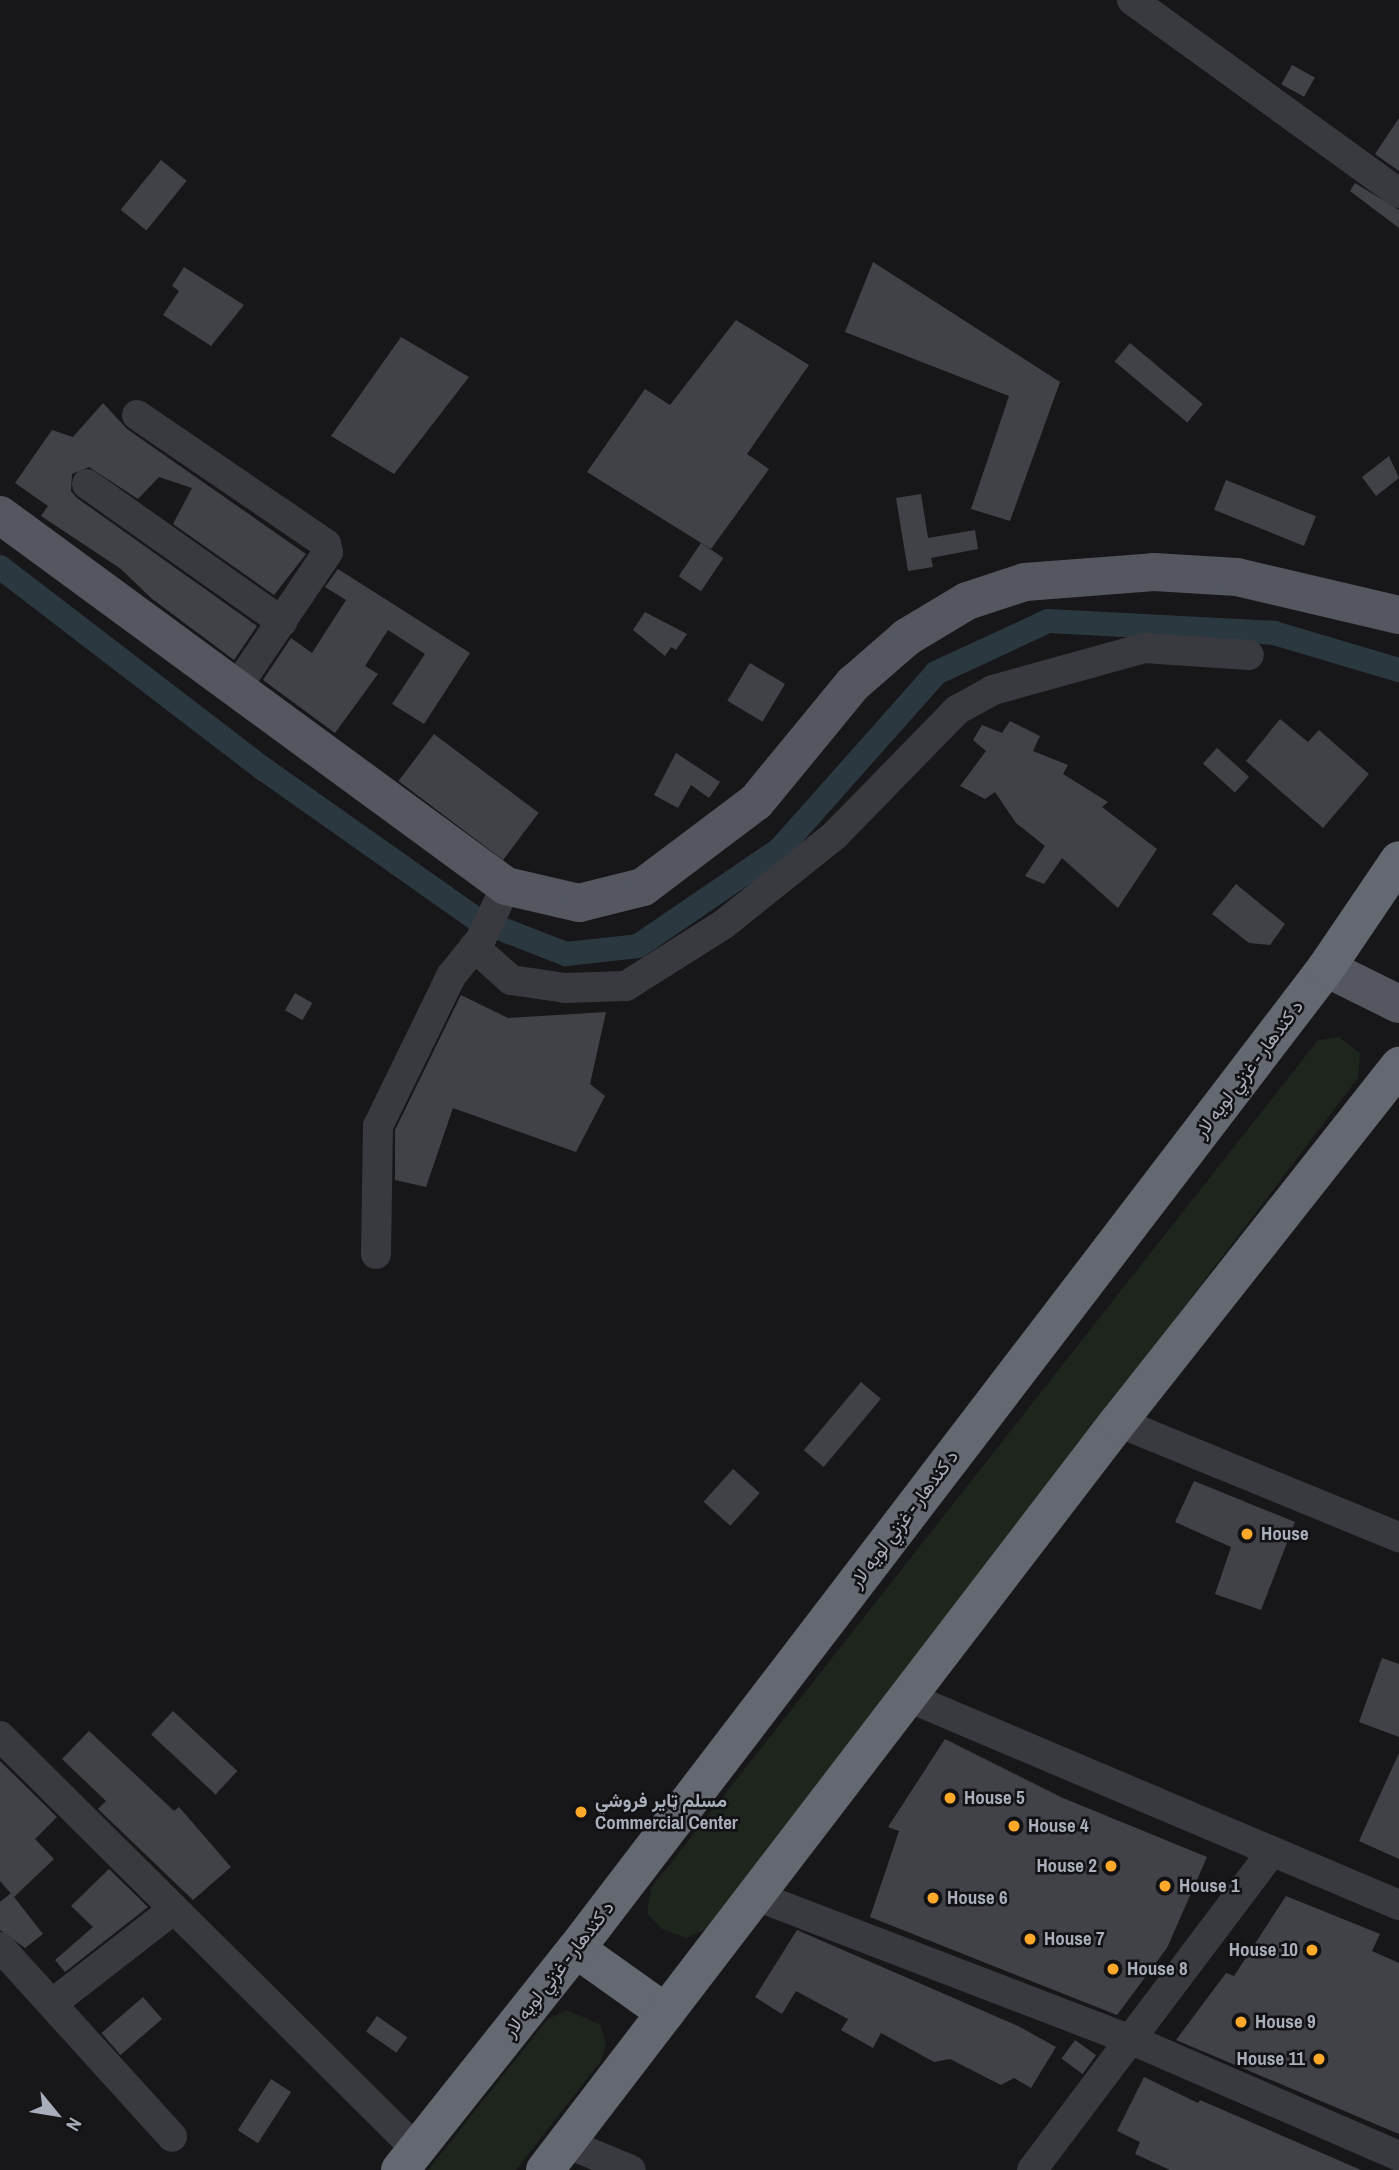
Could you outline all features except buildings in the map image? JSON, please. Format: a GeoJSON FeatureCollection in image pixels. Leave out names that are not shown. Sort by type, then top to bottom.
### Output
{"type":"FeatureCollection","features":[{"type":"Feature","properties":{"kind":"highway","name":"د کندهار - غزني لويه لار"},"geometry":{"type":"LineString","coordinates":[[408,2160],[576,1949],[1326,968],[1399,860]]}},
{"type":"Feature","properties":{"kind":"highway"},"geometry":{"type":"LineString","coordinates":[[556,2157],[1118,1422],[1399,1066]]}},
{"type":"Feature","properties":{"kind":"highway"},"geometry":{"type":"LineString","coordinates":[[576,1949],[666,2013]]}},
{"type":"Feature","properties":{"kind":"main road"},"geometry":{"type":"LineString","coordinates":[[0,515],[237,687],[501,898],[579,903],[643,887],[757,802],[853,684],[907,637],[967,601],[1025,582],[1087,573],[1237,577],[1399,615]]}},
{"type":"Feature","properties":{"kind":"main road"},"geometry":{"type":"LineString","coordinates":[[1326,968],[1399,1004]]}},
{"type":"Feature","properties":{"kind":"street"},"geometry":{"type":"LineString","coordinates":[[1132,0],[1399,193]]}},
{"type":"Feature","properties":{"kind":"street"},"geometry":{"type":"LineString","coordinates":[[137,415],[326,544],[328,552],[237,687]]}},
{"type":"Feature","properties":{"kind":"street"},"geometry":{"type":"LineString","coordinates":[[88,484],[282,622]]}},
{"type":"Feature","properties":{"kind":"street"},"geometry":{"type":"LineString","coordinates":[[477,943],[511,980],[565,988],[626,986],[724,924],[835,835],[957,710],[993,690],[1144,648],[1249,655]]}},
{"type":"Feature","properties":{"kind":"street"},"geometry":{"type":"LineString","coordinates":[[376,1254],[379,1126],[451,976],[477,943],[501,898]]}},
{"type":"Feature","properties":{"kind":"street"},"geometry":{"type":"LineString","coordinates":[[1118,1422],[1399,1537]]}},
{"type":"Feature","properties":{"kind":"street"},"geometry":{"type":"LineString","coordinates":[[908,1697],[1270,1854],[1399,1905]]}},
{"type":"Feature","properties":{"kind":"street"},"geometry":{"type":"LineString","coordinates":[[0,1737],[174,1909],[408,2160]]}},
{"type":"Feature","properties":{"kind":"street"},"geometry":{"type":"LineString","coordinates":[[1031,2170],[1132,2040],[1270,1854]]}},
{"type":"Feature","properties":{"kind":"street"},"geometry":{"type":"LineString","coordinates":[[756,1896],[1132,2040],[1399,2156]]}},
{"type":"Feature","properties":{"kind":"street"},"geometry":{"type":"LineString","coordinates":[[53,2003],[174,1909]]}},
{"type":"Feature","properties":{"kind":"street"},"geometry":{"type":"LineString","coordinates":[[0,1947],[172,2137]]}},
{"type":"Feature","properties":{"kind":"street"},"geometry":{"type":"LineString","coordinates":[[556,2157],[631,2170]]}},
{"type":"Feature","properties":{"kind":"shaded area"},"geometry":{"type":"Polygon","coordinates":[[[1339,1037],[1360,1053],[1358,1078],[715,1925],[686,1938],[662,1929],[647,1913],[651,1888],[1318,1040],[1339,1037]]]}},
{"type":"Feature","properties":{"kind":"shaded area"},"geometry":{"type":"Polygon","coordinates":[[[566,2010],[600,2024],[606,2044],[601,2061],[516,2170],[428,2170],[547,2020],[566,2010]]]}},
{"type":"Feature","properties":{"kind":"waterway"},"geometry":{"type":"LineString","coordinates":[[0,567],[265,770],[476,919],[566,954],[638,946],[780,849],[936,673],[1048,621],[1274,633],[1399,670]]}},
{"type":"Feature","properties":{"kind":"place","name":"House"},"geometry":{"type":"Point","coordinates":[1247,1534]}},
{"type":"Feature","properties":{"kind":"place","name":"House 5"},"geometry":{"type":"Point","coordinates":[950,1798]}},
{"type":"Feature","properties":{"kind":"place","name":"مسلم ټایر فروشي Commercial Center"},"geometry":{"type":"Point","coordinates":[581,1812]}},
{"type":"Feature","properties":{"kind":"place","name":"House 4"},"geometry":{"type":"Point","coordinates":[1014,1826]}},
{"type":"Feature","properties":{"kind":"place","name":"House 2"},"geometry":{"type":"Point","coordinates":[1111,1866]}},
{"type":"Feature","properties":{"kind":"place","name":"House 1"},"geometry":{"type":"Point","coordinates":[1165,1886]}},
{"type":"Feature","properties":{"kind":"place","name":"House 6"},"geometry":{"type":"Point","coordinates":[933,1898]}},
{"type":"Feature","properties":{"kind":"place","name":"House 7"},"geometry":{"type":"Point","coordinates":[1030,1939]}},
{"type":"Feature","properties":{"kind":"place","name":"House 10"},"geometry":{"type":"Point","coordinates":[1312,1950]}},
{"type":"Feature","properties":{"kind":"place","name":"House 8"},"geometry":{"type":"Point","coordinates":[1113,1969]}},
{"type":"Feature","properties":{"kind":"place","name":"House 9"},"geometry":{"type":"Point","coordinates":[1241,2022]}},
{"type":"Feature","properties":{"kind":"place","name":"House 11"},"geometry":{"type":"Point","coordinates":[1319,2059]}}]}
